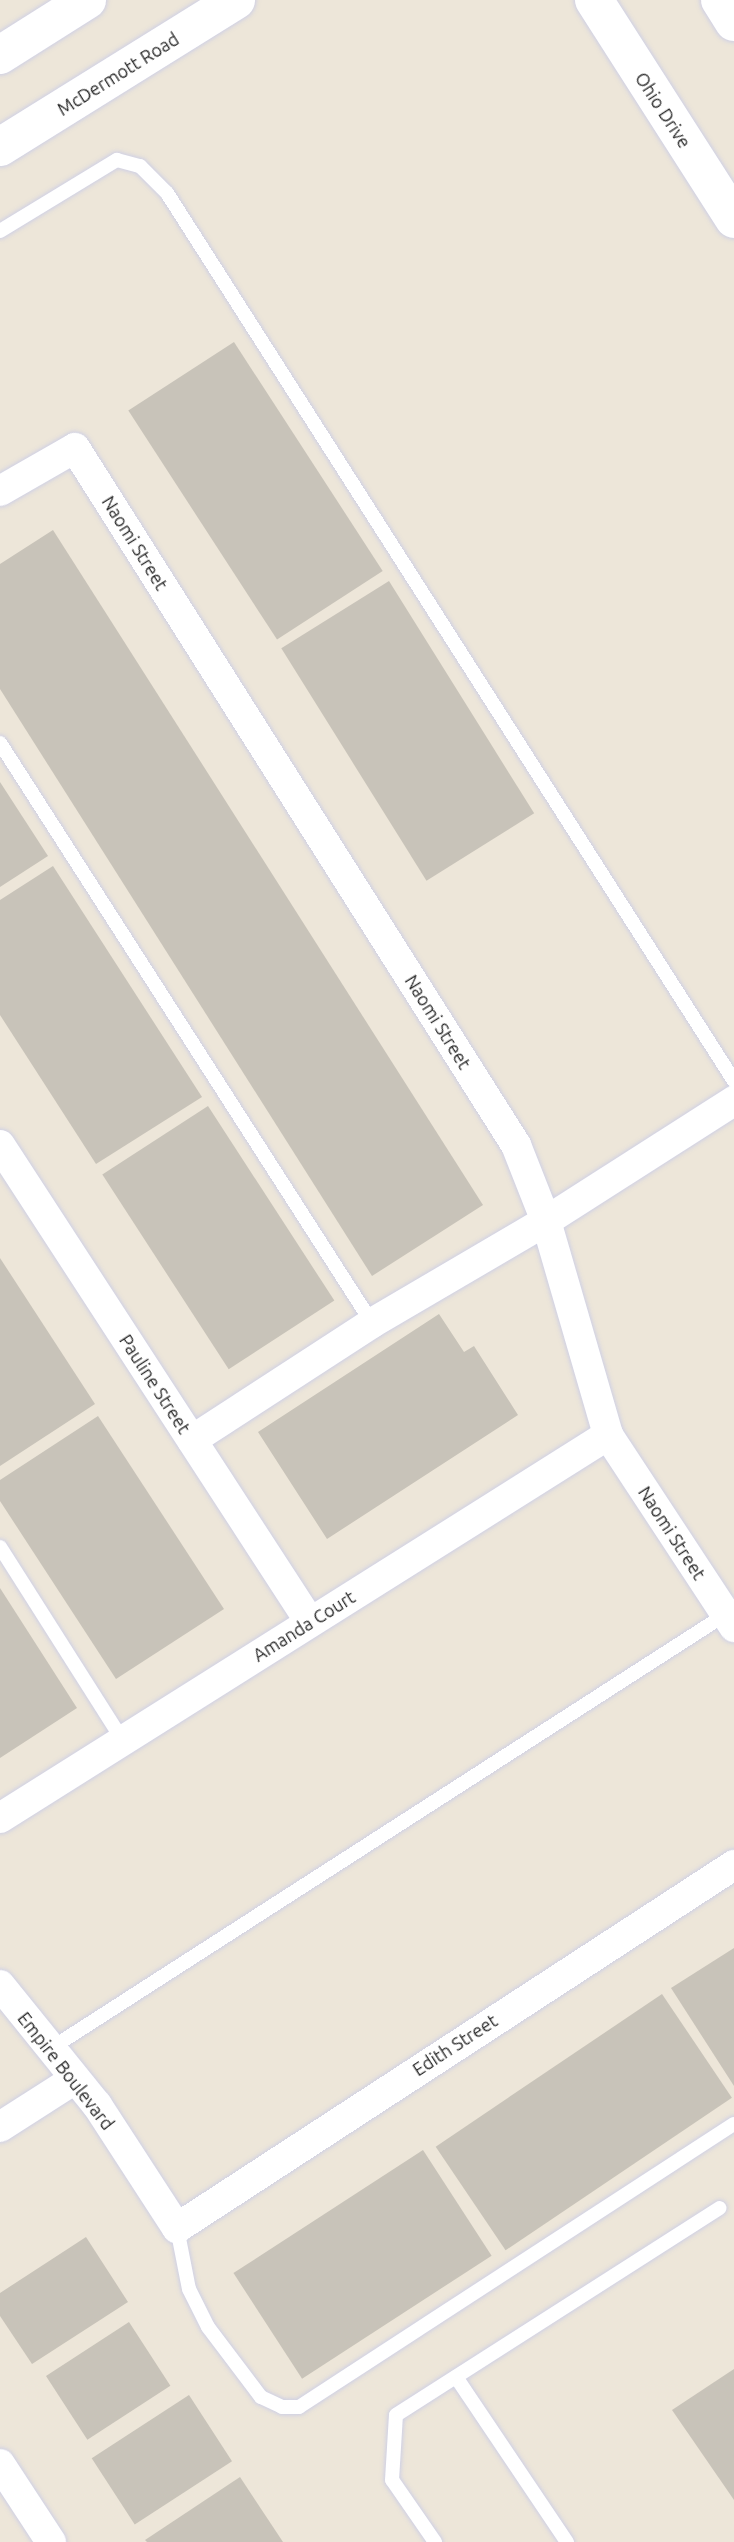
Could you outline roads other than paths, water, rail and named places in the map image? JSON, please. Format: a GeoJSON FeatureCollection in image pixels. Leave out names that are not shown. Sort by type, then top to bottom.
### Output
{"type":"FeatureCollection","features":[{"type":"Feature","properties":{"kind":"main road"},"geometry":{"type":"LineString","coordinates":[[0,55],[87,0]]}},
{"type":"Feature","properties":{"kind":"main road","name":"McDermott Road"},"geometry":{"type":"LineString","coordinates":[[0,147],[236,0]]}},
{"type":"Feature","properties":{"kind":"main road","name":"Ohio Drive"},"geometry":{"type":"LineString","coordinates":[[594,0],[734,219]]}},
{"type":"Feature","properties":{"kind":"main road"},"geometry":{"type":"LineString","coordinates":[[720,0],[734,22]]}},
{"type":"Feature","properties":{"kind":"street","name":"Naomi Street"},"geometry":{"type":"LineString","coordinates":[[0,491],[75,448],[516,1145],[546,1221],[608,1435],[730,1621]]}},
{"type":"Feature","properties":{"kind":"street"},"geometry":{"type":"LineString","coordinates":[[192,1440],[372,1323],[546,1221],[734,1101]]}},
{"type":"Feature","properties":{"kind":"street","name":"Pauline Street"},"geometry":{"type":"LineString","coordinates":[[0,1145],[310,1622]]}},
{"type":"Feature","properties":{"kind":"street","name":"Amanda Court"},"geometry":{"type":"LineString","coordinates":[[0,1818],[608,1435]]}},
{"type":"Feature","properties":{"kind":"street","name":"Edith Street"},"geometry":{"type":"LineString","coordinates":[[177,2228],[734,1865]]}},
{"type":"Feature","properties":{"kind":"street","name":"Empire Boulevard"},"geometry":{"type":"LineString","coordinates":[[0,1985],[97,2105],[177,2228]]}},
{"type":"Feature","properties":{"kind":"street"},"geometry":{"type":"LineString","coordinates":[[0,2127],[75,2079]]}},
{"type":"Feature","properties":{"kind":"street"},"geometry":{"type":"LineString","coordinates":[[0,2464],[51,2542]]}},
{"type":"Feature","properties":{"kind":"lane"},"geometry":{"type":"LineString","coordinates":[[0,231],[117,160],[140,166],[167,193],[734,1082]]}},
{"type":"Feature","properties":{"kind":"lane"},"geometry":{"type":"LineString","coordinates":[[0,743],[372,1323]]}},
{"type":"Feature","properties":{"kind":"lane"},"geometry":{"type":"LineString","coordinates":[[0,1547],[123,1741]]}},
{"type":"Feature","properties":{"kind":"lane"},"geometry":{"type":"LineString","coordinates":[[50,2049],[730,1621]]}},
{"type":"Feature","properties":{"kind":"lane"},"geometry":{"type":"LineString","coordinates":[[177,2228],[189,2289],[208,2328],[261,2397],[282,2407],[299,2407],[734,2124]]}},
{"type":"Feature","properties":{"kind":"lane"},"geometry":{"type":"LineString","coordinates":[[435,2542],[392,2480],[396,2415],[720,2208]]}},
{"type":"Feature","properties":{"kind":"lane"},"geometry":{"type":"LineString","coordinates":[[456,2377],[567,2542]]}}]}
